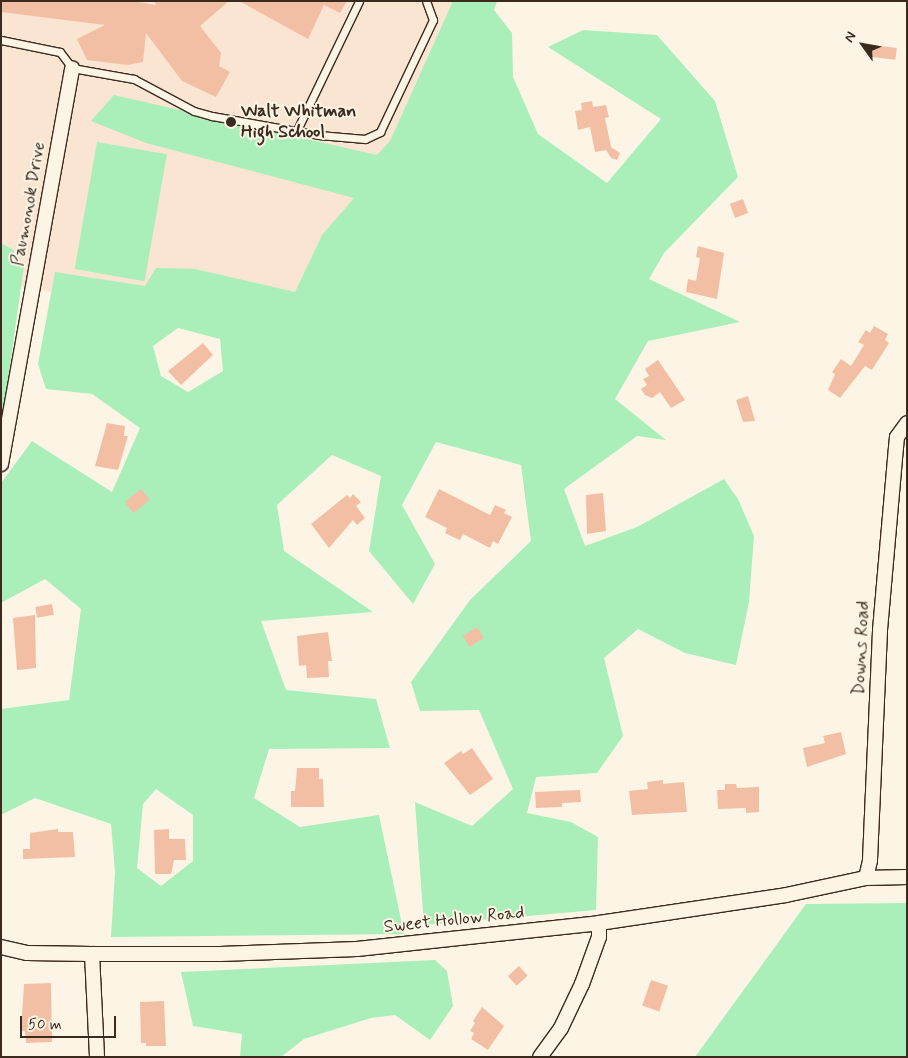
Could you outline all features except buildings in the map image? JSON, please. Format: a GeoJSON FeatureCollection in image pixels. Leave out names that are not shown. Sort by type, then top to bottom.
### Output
{"type":"FeatureCollection","features":[{"type":"Feature","properties":{"kind":"street","name":"Paumonok Drive"},"geometry":{"type":"LineString","coordinates":[[1,464],[72,68]]}},
{"type":"Feature","properties":{"kind":"street","name":"Downs Road"},"geometry":{"type":"LineString","coordinates":[[866,878],[870,860],[880,630],[896,448],[897,437],[907,423]]}},
{"type":"Feature","properties":{"kind":"street","name":"Sweet Hollow Road"},"geometry":{"type":"LineString","coordinates":[[1,947],[27,952],[92,954],[358,949],[599,923],[786,895],[866,878],[907,877]]}},
{"type":"Feature","properties":{"kind":"street"},"geometry":{"type":"LineString","coordinates":[[540,1057],[561,1028],[582,984],[599,937],[599,923]]}},
{"type":"Feature","properties":{"kind":"street"},"geometry":{"type":"LineString","coordinates":[[92,954],[97,1057]]}},
{"type":"Feature","properties":{"kind":"lane"},"geometry":{"type":"LineString","coordinates":[[297,130],[359,1]]}},
{"type":"Feature","properties":{"kind":"lane"},"geometry":{"type":"LineString","coordinates":[[1,40],[60,52],[72,68],[134,79],[203,114],[365,140],[380,132],[433,20],[426,1]]}},
{"type":"Feature","properties":{"kind":"shaded area","name":"Walt Whitman High School"},"geometry":{"type":"Polygon","coordinates":[[[1,1],[484,1],[415,359],[9,284],[14,250],[1,243],[1,1]]]}},
{"type":"Feature","properties":{"kind":"green space"},"geometry":{"type":"Polygon","coordinates":[[[453,1],[497,1],[494,10],[512,33],[513,77],[538,134],[607,183],[661,119],[548,47],[583,30],[657,35],[715,101],[738,177],[664,253],[649,279],[740,322],[648,341],[615,399],[666,440],[637,436],[564,489],[585,546],[637,527],[724,479],[738,499],[754,536],[749,602],[736,665],[685,653],[638,629],[604,658],[623,736],[597,773],[536,777],[527,813],[571,822],[598,837],[596,910],[424,925],[415,802],[472,826],[513,789],[479,710],[420,711],[411,682],[470,600],[531,541],[521,465],[436,442],[402,505],[435,564],[413,604],[369,551],[381,476],[332,455],[277,505],[284,551],[373,612],[261,621],[286,690],[376,699],[390,748],[269,749],[254,798],[300,827],[379,815],[404,934],[111,937],[115,872],[111,824],[35,798],[1,815],[1,709],[69,700],[81,609],[45,579],[1,603],[1,483],[32,441],[112,492],[140,428],[92,394],[46,389],[38,364],[55,272],[145,286],[156,268],[195,269],[295,292],[322,235],[354,198],[146,143],[91,121],[114,95],[377,155],[390,141],[453,1]],[[178,328],[153,346],[161,376],[188,392],[223,371],[220,339],[178,328]],[[156,789],[143,804],[137,868],[161,886],[193,861],[193,815],[156,789]]]}},
{"type":"Feature","properties":{"kind":"green space"},"geometry":{"type":"Polygon","coordinates":[[[97,142],[167,154],[145,281],[75,269],[97,142]]]}},
{"type":"Feature","properties":{"kind":"green space"},"geometry":{"type":"Polygon","coordinates":[[[1,243],[14,250],[14,260],[24,266],[1,428],[1,243]]]}},
{"type":"Feature","properties":{"kind":"green space"},"geometry":{"type":"Polygon","coordinates":[[[907,903],[907,1057],[695,1057],[806,904],[907,903]]]}},
{"type":"Feature","properties":{"kind":"green space"},"geometry":{"type":"Polygon","coordinates":[[[435,960],[447,971],[453,1006],[430,1040],[395,1015],[371,1018],[304,1039],[281,1057],[240,1057],[242,1034],[193,1026],[181,972],[435,960]]]}},
{"type":"Feature","properties":{"kind":"place","name":"Walt Whitman High School"},"geometry":{"type":"Point","coordinates":[231,122]}}]}
